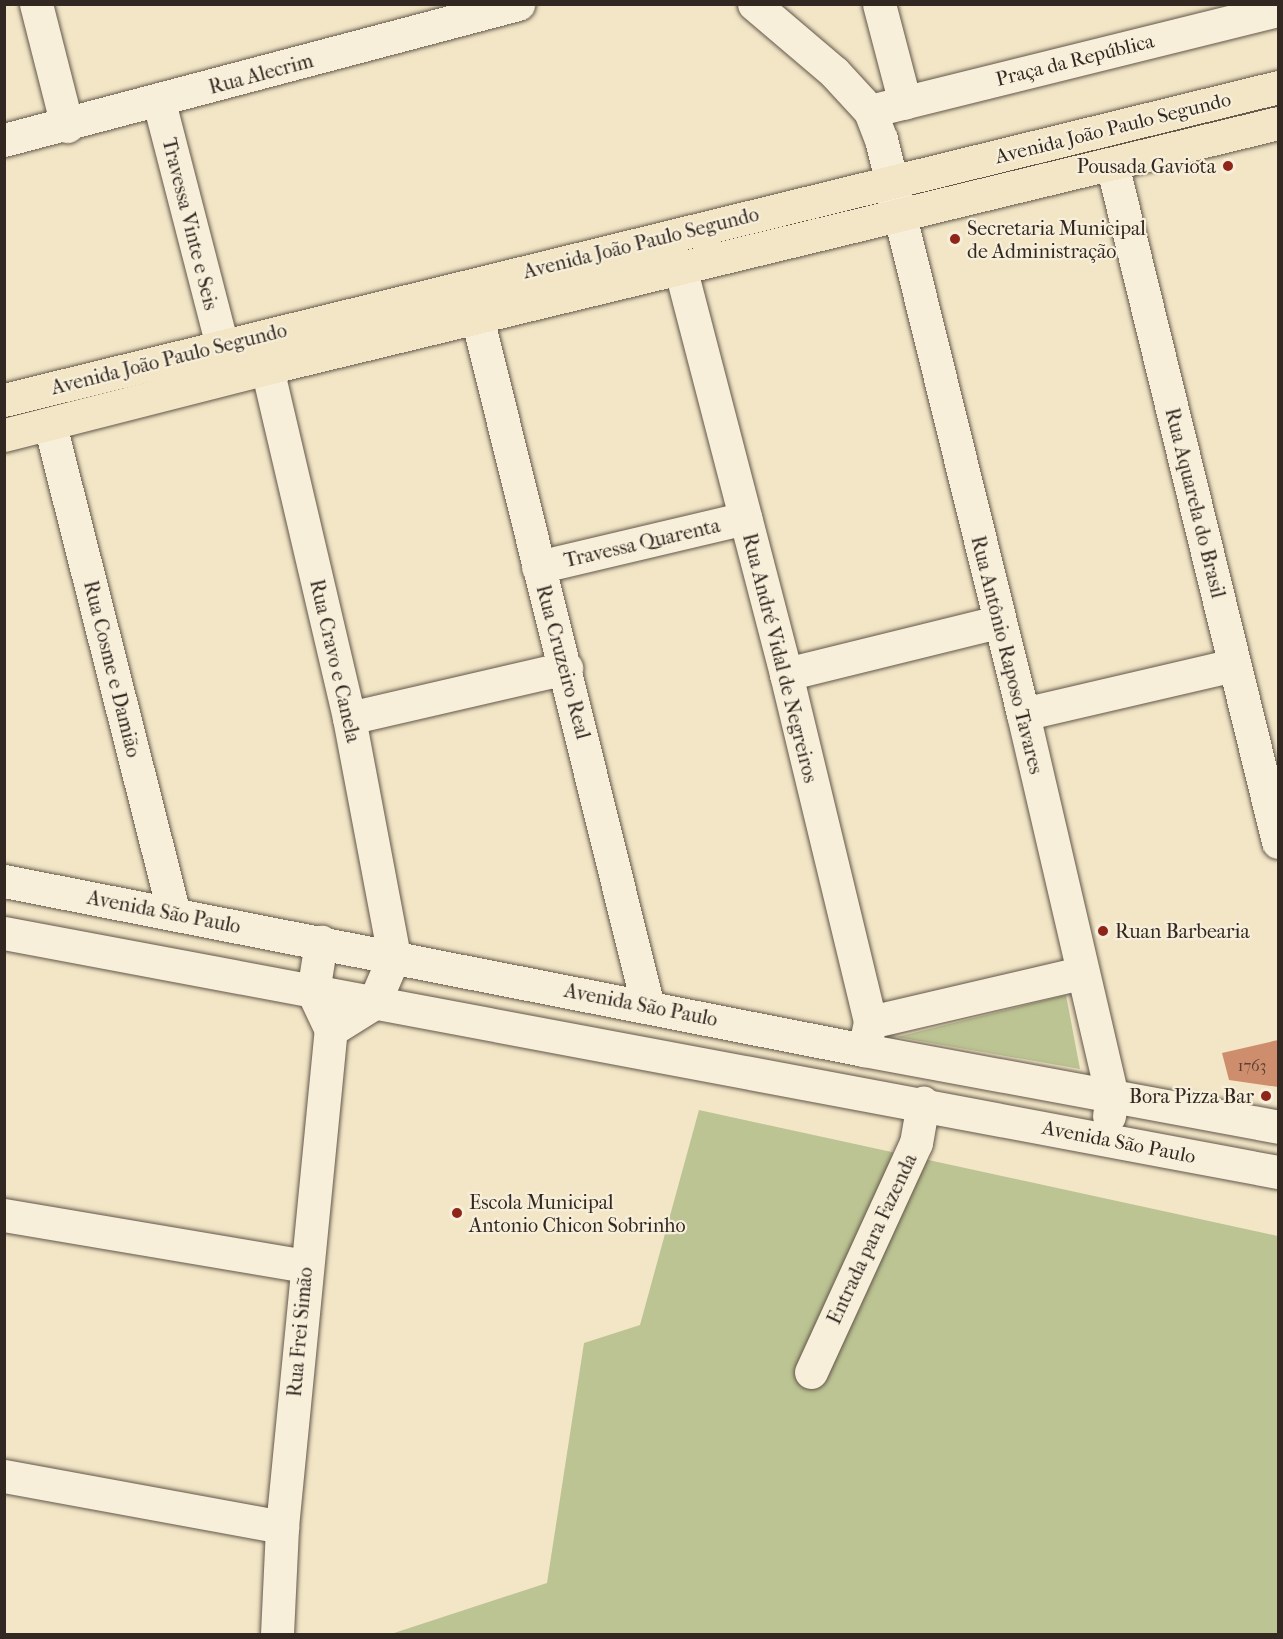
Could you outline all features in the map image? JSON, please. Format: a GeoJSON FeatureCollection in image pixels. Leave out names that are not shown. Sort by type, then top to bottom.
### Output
{"type":"FeatureCollection","features":[{"type":"Feature","properties":{"kind":"main road","name":"Avenida João Paulo Segundo"},"geometry":{"type":"LineString","coordinates":[[4,400],[1278,87]]}},
{"type":"Feature","properties":{"kind":"main road","name":"Avenida João Paulo Segundo"},"geometry":{"type":"LineString","coordinates":[[4,435],[267,368],[1278,123]]}},
{"type":"Feature","properties":{"kind":"street"},"geometry":{"type":"LineString","coordinates":[[36,4],[67,126]]}},
{"type":"Feature","properties":{"kind":"street","name":"Rua Alecrim"},"geometry":{"type":"LineString","coordinates":[[4,140],[159,102],[518,4]]}},
{"type":"Feature","properties":{"kind":"street"},"geometry":{"type":"LineString","coordinates":[[754,4],[834,72],[870,111],[890,182]]}},
{"type":"Feature","properties":{"kind":"street"},"geometry":{"type":"LineString","coordinates":[[879,4],[906,103]]}},
{"type":"Feature","properties":{"kind":"street","name":"Praça da República"},"geometry":{"type":"LineString","coordinates":[[870,111],[1278,10]]}},
{"type":"Feature","properties":{"kind":"street","name":"Travessa Vinte e Seis"},"geometry":{"type":"LineString","coordinates":[[159,102],[222,346]]}},
{"type":"Feature","properties":{"kind":"street","name":"Rua Aquarela do Brasil"},"geometry":{"type":"LineString","coordinates":[[1112,164],[1234,665],[1271,779],[1278,842]]}},
{"type":"Feature","properties":{"kind":"street","name":"Rua Antônio Raposo Tavares"},"geometry":{"type":"LineString","coordinates":[[890,182],[998,622],[1023,714],[1081,973],[1112,1097]]}},
{"type":"Feature","properties":{"kind":"street","name":"Rua André Vidal de Negreiros"},"geometry":{"type":"LineString","coordinates":[[680,267],[786,674],[867,1036]]}},
{"type":"Feature","properties":{"kind":"street","name":"Rua Cruzeiro Real"},"geometry":{"type":"LineString","coordinates":[[477,317],[538,567],[566,668],[648,1006]]}},
{"type":"Feature","properties":{"kind":"street","name":"Rua Cravo e Canela"},"geometry":{"type":"LineString","coordinates":[[267,368],[349,718],[394,956]]}},
{"type":"Feature","properties":{"kind":"street","name":"Rua Cosme e Damião"},"geometry":{"type":"LineString","coordinates":[[50,425],[174,914]]}},
{"type":"Feature","properties":{"kind":"street","name":"Travessa Quarenta"},"geometry":{"type":"LineString","coordinates":[[538,567],[744,518]]}},
{"type":"Feature","properties":{"kind":"street"},"geometry":{"type":"LineString","coordinates":[[786,674],[998,622]]}},
{"type":"Feature","properties":{"kind":"street"},"geometry":{"type":"LineString","coordinates":[[1023,714],[1234,665]]}},
{"type":"Feature","properties":{"kind":"street"},"geometry":{"type":"LineString","coordinates":[[349,718],[566,668]]}},
{"type":"Feature","properties":{"kind":"street","name":"Avenida São Paulo"},"geometry":{"type":"LineString","coordinates":[[4,881],[648,1006],[867,1036],[1112,1097],[1278,1127]]}},
{"type":"Feature","properties":{"kind":"street","name":"Avenida São Paulo"},"geometry":{"type":"LineString","coordinates":[[4,933],[313,992],[923,1103],[1106,1141],[1278,1172]]}},
{"type":"Feature","properties":{"kind":"street"},"geometry":{"type":"LineString","coordinates":[[321,942],[313,992],[331,1030],[374,1003],[394,956]]}},
{"type":"Feature","properties":{"kind":"street"},"geometry":{"type":"LineString","coordinates":[[867,1036],[1081,973]]}},
{"type":"Feature","properties":{"kind":"street","name":"Rua Frei Simão"},"geometry":{"type":"LineString","coordinates":[[277,1635],[282,1527],[331,1030]]}},
{"type":"Feature","properties":{"kind":"street"},"geometry":{"type":"LineString","coordinates":[[1106,1141],[1112,1097]]}},
{"type":"Feature","properties":{"kind":"street","name":"Entrada para Fazenda"},"geometry":{"type":"LineString","coordinates":[[811,1372],[916,1143],[923,1103]]}},
{"type":"Feature","properties":{"kind":"street"},"geometry":{"type":"LineString","coordinates":[[4,1215],[306,1266]]}},
{"type":"Feature","properties":{"kind":"street"},"geometry":{"type":"LineString","coordinates":[[4,1476],[282,1527]]}},
{"type":"Feature","properties":{"kind":"green space"},"geometry":{"type":"Polygon","coordinates":[[[1066,995],[1080,1069],[897,1037],[1066,995]]]}},
{"type":"Feature","properties":{"kind":"green space"},"geometry":{"type":"Polygon","coordinates":[[[699,1110],[1278,1236],[1278,1634],[391,1634],[547,1583],[584,1343],[640,1325],[699,1110]]]}},
{"type":"Feature","properties":{"kind":"building"},"geometry":{"type":"Polygon","coordinates":[[[1278,1040],[1278,1087],[1229,1080],[1222,1053],[1278,1040]]]}},
{"type":"Feature","properties":{"kind":"place","name":"Pousada Gaviota"},"geometry":{"type":"Point","coordinates":[1228,166]}},
{"type":"Feature","properties":{"kind":"place","name":"Secretaria Municipal de Administração"},"geometry":{"type":"Point","coordinates":[955,239]}},
{"type":"Feature","properties":{"kind":"place","name":"Ruan Barbearia"},"geometry":{"type":"Point","coordinates":[1103,931]}},
{"type":"Feature","properties":{"kind":"place","name":"Bora Pizza Bar"},"geometry":{"type":"Point","coordinates":[1266,1096]}},
{"type":"Feature","properties":{"kind":"place","name":"Escola Municipal Antonio Chicon Sobrinho"},"geometry":{"type":"Point","coordinates":[457,1213]}}]}
